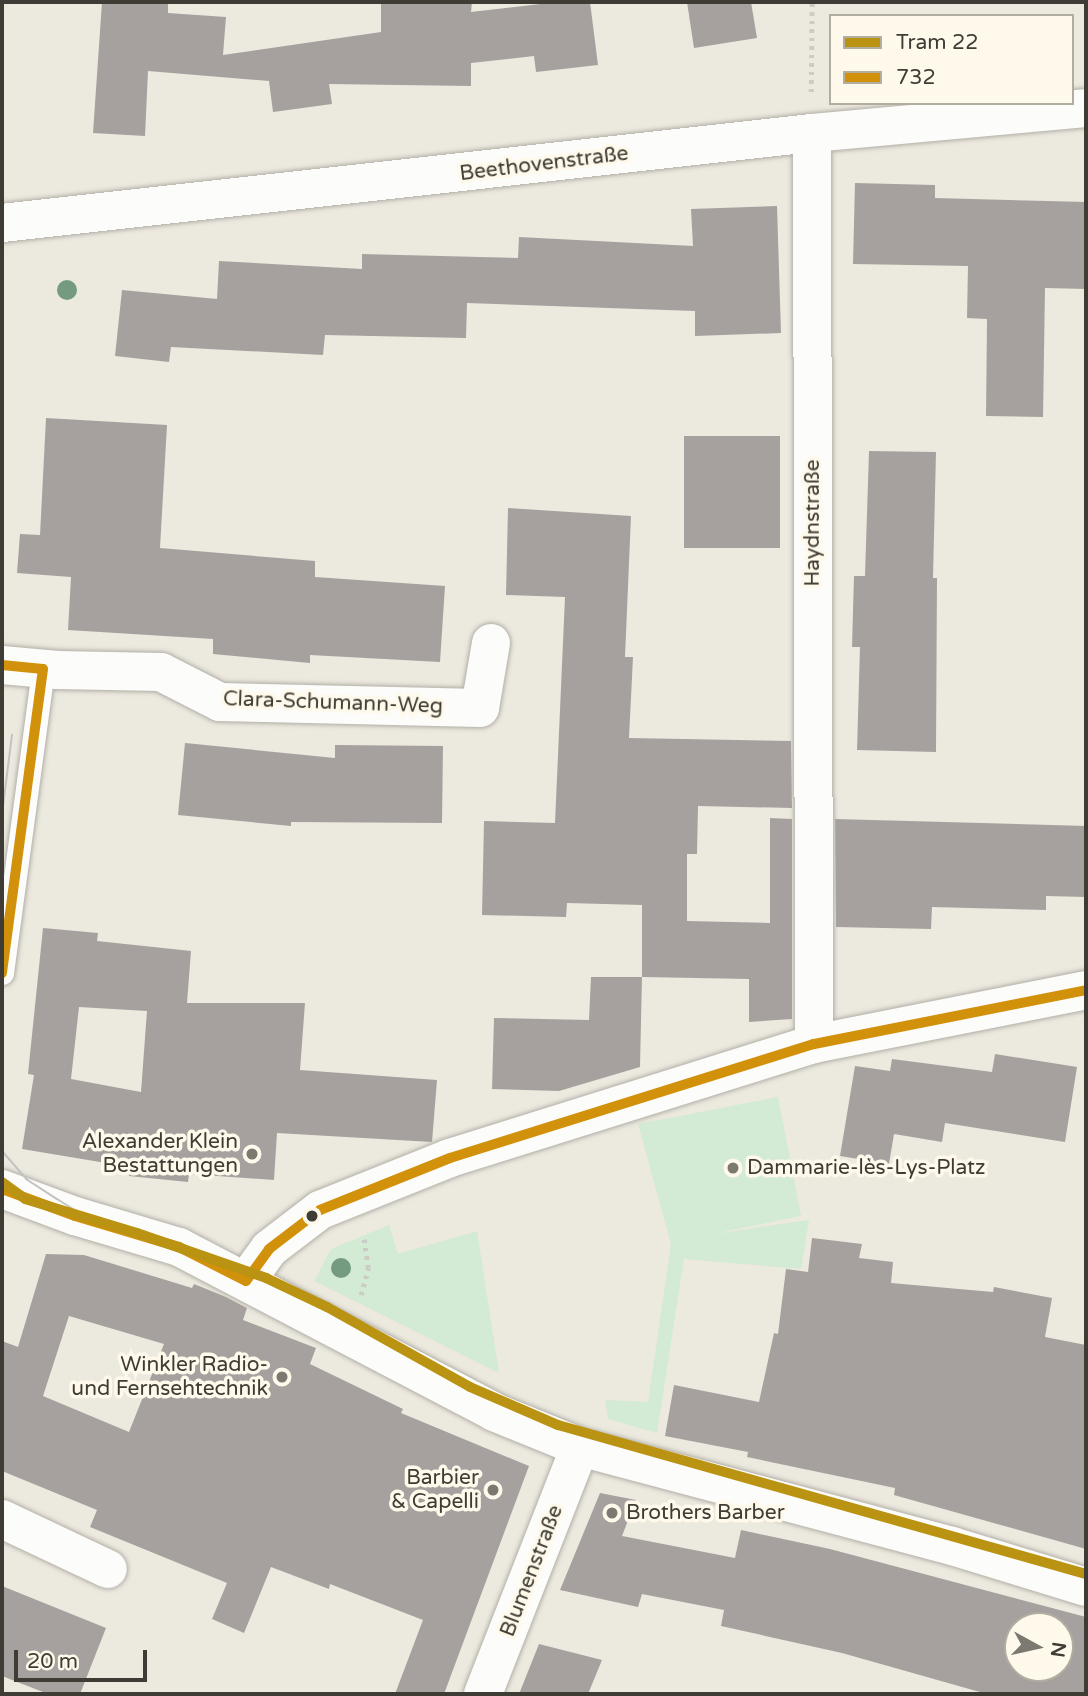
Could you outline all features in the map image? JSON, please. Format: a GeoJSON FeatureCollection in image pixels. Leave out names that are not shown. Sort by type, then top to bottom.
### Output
{"type":"FeatureCollection","features":[{"type":"Feature","properties":{"kind":"street","name":"Beethovenstraße"},"geometry":{"type":"LineString","coordinates":[[2,223],[812,133],[1086,108]]}},
{"type":"Feature","properties":{"kind":"street","name":"Haydnstraße"},"geometry":{"type":"LineString","coordinates":[[812,133],[814,1044]]}},
{"type":"Feature","properties":{"kind":"street","name":"Clara-Schumann-Weg"},"geometry":{"type":"LineString","coordinates":[[2,665],[43,669],[161,671],[220,702],[480,708],[491,643]]}},
{"type":"Feature","properties":{"kind":"street"},"geometry":{"type":"LineString","coordinates":[[246,1281],[269,1249],[320,1210],[356,1193],[450,1158],[814,1044],[1086,990]]}},
{"type":"Feature","properties":{"kind":"street"},"geometry":{"type":"LineString","coordinates":[[2,1189],[75,1216],[179,1247],[494,1412],[580,1447],[952,1546],[1086,1587]]}},
{"type":"Feature","properties":{"kind":"street","name":"Blumenstraße"},"geometry":{"type":"LineString","coordinates":[[483,1694],[580,1447]]}},
{"type":"Feature","properties":{"kind":"street"},"geometry":{"type":"LineString","coordinates":[[2,1519],[108,1569]]}},
{"type":"Feature","properties":{"kind":"lane"},"geometry":{"type":"LineString","coordinates":[[2,973],[43,669]]}},
{"type":"Feature","properties":{"kind":"path"},"geometry":{"type":"LineString","coordinates":[[812,2],[812,133]]}},
{"type":"Feature","properties":{"kind":"path"},"geometry":{"type":"LineString","coordinates":[[351,1336],[368,1268],[356,1193]]}},
{"type":"Feature","properties":{"kind":"green space"},"geometry":{"type":"Polygon","coordinates":[[[778,1097],[801,1216],[713,1234],[809,1220],[801,1269],[684,1259],[657,1433],[608,1419],[605,1400],[648,1402],[671,1244],[638,1124],[778,1097]]]}},
{"type":"Feature","properties":{"kind":"green space"},"geometry":{"type":"Polygon","coordinates":[[[389,1225],[398,1254],[477,1231],[499,1373],[314,1281],[331,1249],[389,1225]]]}},
{"type":"Feature","properties":{"kind":"building"},"geometry":{"type":"Polygon","coordinates":[[[102,2],[168,2],[168,13],[226,17],[223,55],[381,32],[381,2],[472,2],[471,12],[558,2],[590,2],[598,65],[536,72],[534,56],[471,63],[471,86],[329,84],[332,104],[273,112],[269,81],[148,71],[145,136],[93,133],[102,2]]]}},
{"type":"Feature","properties":{"kind":"building"},"geometry":{"type":"Polygon","coordinates":[[[687,2],[751,2],[757,38],[694,48],[687,2]]]}},
{"type":"Feature","properties":{"kind":"building"},"geometry":{"type":"Polygon","coordinates":[[[855,183],[935,185],[935,198],[1086,202],[1086,289],[1045,288],[1043,417],[986,416],[987,319],[967,318],[968,266],[853,264],[855,183]]]}},
{"type":"Feature","properties":{"kind":"building"},"geometry":{"type":"Polygon","coordinates":[[[777,206],[781,333],[695,336],[695,311],[467,303],[466,338],[325,335],[323,355],[171,347],[169,362],[115,356],[122,290],[217,299],[219,261],[362,269],[362,254],[518,258],[519,237],[693,246],[691,209],[777,206]]]}},
{"type":"Feature","properties":{"kind":"building"},"geometry":{"type":"Polygon","coordinates":[[[46,418],[167,425],[160,548],[315,561],[315,577],[445,586],[440,662],[310,655],[310,663],[213,654],[213,639],[68,630],[71,577],[17,573],[20,534],[40,535],[46,418]]]}},
{"type":"Feature","properties":{"kind":"building"},"geometry":{"type":"Polygon","coordinates":[[[684,436],[780,436],[780,548],[684,548],[684,436]]]}},
{"type":"Feature","properties":{"kind":"building"},"geometry":{"type":"Polygon","coordinates":[[[869,451],[936,452],[933,578],[937,578],[936,752],[857,750],[860,647],[852,647],[854,576],[865,576],[869,451]]]}},
{"type":"Feature","properties":{"kind":"building"},"geometry":{"type":"Polygon","coordinates":[[[508,508],[631,516],[625,657],[633,657],[629,738],[791,741],[792,808],[698,806],[697,854],[687,854],[687,921],[770,923],[770,818],[792,819],[792,1019],[749,1022],[749,979],[642,977],[642,905],[567,903],[566,917],[482,915],[484,821],[555,823],[565,597],[506,595],[508,508]]]}},
{"type":"Feature","properties":{"kind":"building"},"geometry":{"type":"Polygon","coordinates":[[[185,743],[335,758],[335,745],[443,746],[442,823],[291,822],[291,826],[178,815],[185,743]]]}},
{"type":"Feature","properties":{"kind":"building"},"geometry":{"type":"Polygon","coordinates":[[[835,819],[1086,826],[1086,897],[1046,896],[1046,910],[932,907],[931,929],[836,927],[835,819]]]}},
{"type":"Feature","properties":{"kind":"building"},"geometry":{"type":"Polygon","coordinates":[[[43,928],[98,933],[97,941],[191,951],[187,1003],[305,1003],[300,1070],[437,1080],[432,1142],[277,1133],[274,1180],[189,1174],[188,1182],[129,1176],[130,1167],[22,1149],[34,1075],[28,1074],[43,928]],[[79,1007],[71,1079],[141,1092],[147,1011],[79,1007]]]}},
{"type":"Feature","properties":{"kind":"building"},"geometry":{"type":"Polygon","coordinates":[[[591,977],[642,977],[640,1067],[559,1091],[492,1089],[494,1018],[589,1020],[591,977]]]}},
{"type":"Feature","properties":{"kind":"building"},"geometry":{"type":"Polygon","coordinates":[[[995,1054],[1077,1067],[1065,1142],[945,1123],[942,1142],[894,1134],[889,1164],[840,1156],[855,1066],[890,1071],[892,1059],[992,1072],[995,1054]]]}},
{"type":"Feature","properties":{"kind":"building"},"geometry":{"type":"Polygon","coordinates":[[[812,1238],[862,1244],[859,1258],[893,1262],[891,1283],[993,1292],[994,1287],[1052,1298],[1045,1337],[1086,1345],[1086,1549],[894,1495],[895,1488],[747,1457],[748,1452],[665,1436],[674,1385],[759,1402],[774,1333],[778,1334],[786,1269],[808,1272],[812,1238]]]}},
{"type":"Feature","properties":{"kind":"building"},"geometry":{"type":"Polygon","coordinates":[[[46,1254],[84,1255],[192,1288],[194,1284],[226,1297],[247,1308],[243,1320],[316,1348],[310,1364],[403,1409],[401,1413],[529,1466],[444,1694],[395,1694],[423,1620],[330,1584],[329,1589],[271,1567],[244,1633],[212,1619],[227,1583],[90,1527],[97,1510],[2,1471],[2,1341],[18,1347],[46,1254]],[[69,1316],[43,1396],[129,1432],[164,1344],[69,1316]]]}},
{"type":"Feature","properties":{"kind":"building"},"geometry":{"type":"Polygon","coordinates":[[[600,1493],[636,1500],[622,1536],[735,1558],[741,1530],[830,1549],[1067,1612],[1004,1612],[1004,1682],[1074,1682],[1074,1614],[1086,1617],[1086,1694],[987,1694],[842,1653],[721,1626],[724,1610],[642,1594],[638,1607],[560,1590],[600,1493]]]}},
{"type":"Feature","properties":{"kind":"building"},"geometry":{"type":"Polygon","coordinates":[[[2,1586],[106,1628],[80,1694],[48,1694],[2,1676],[2,1586]]]}},
{"type":"Feature","properties":{"kind":"building"},"geometry":{"type":"Polygon","coordinates":[[[539,1644],[602,1660],[588,1694],[519,1694],[539,1644]]]}},
{"type":"Feature","properties":{"kind":"tram line"},"geometry":{"type":"LineString","coordinates":[[2,814],[12,735]]}},
{"type":"Feature","properties":{"kind":"tram line"},"geometry":{"type":"LineString","coordinates":[[2,1151],[26,1179],[78,1212],[137,1233]]}},
{"type":"Feature","properties":{"kind":"tram line","name":"22"},"geometry":{"type":"LineString","coordinates":[[2,1182],[25,1199],[137,1233],[266,1278],[327,1307],[470,1387],[558,1425],[1086,1574]]}},
{"type":"Feature","properties":{"kind":"transit line","name":"732"},"geometry":{"type":"LineString","coordinates":[[2,665],[43,669],[2,973]]}},
{"type":"Feature","properties":{"kind":"transit line","name":"732"},"geometry":{"type":"LineString","coordinates":[[2,1189],[75,1216],[179,1247],[246,1281],[269,1249],[320,1210],[450,1158],[814,1044],[1086,990]]}},
{"type":"Feature","properties":{"kind":"place","name":"Alexander Klein Bestattungen"},"geometry":{"type":"Point","coordinates":[252,1154]}},
{"type":"Feature","properties":{"kind":"place","name":"Dammarie-lès-Lys-Platz"},"geometry":{"type":"Point","coordinates":[733,1168]}},
{"type":"Feature","properties":{"kind":"place","name":"Winkler Radio- und Fernsehtechnik"},"geometry":{"type":"Point","coordinates":[282,1377]}},
{"type":"Feature","properties":{"kind":"place","name":"Barbier & Capelli"},"geometry":{"type":"Point","coordinates":[493,1490]}},
{"type":"Feature","properties":{"kind":"place","name":"Brothers Barber"},"geometry":{"type":"Point","coordinates":[612,1513]}}]}
